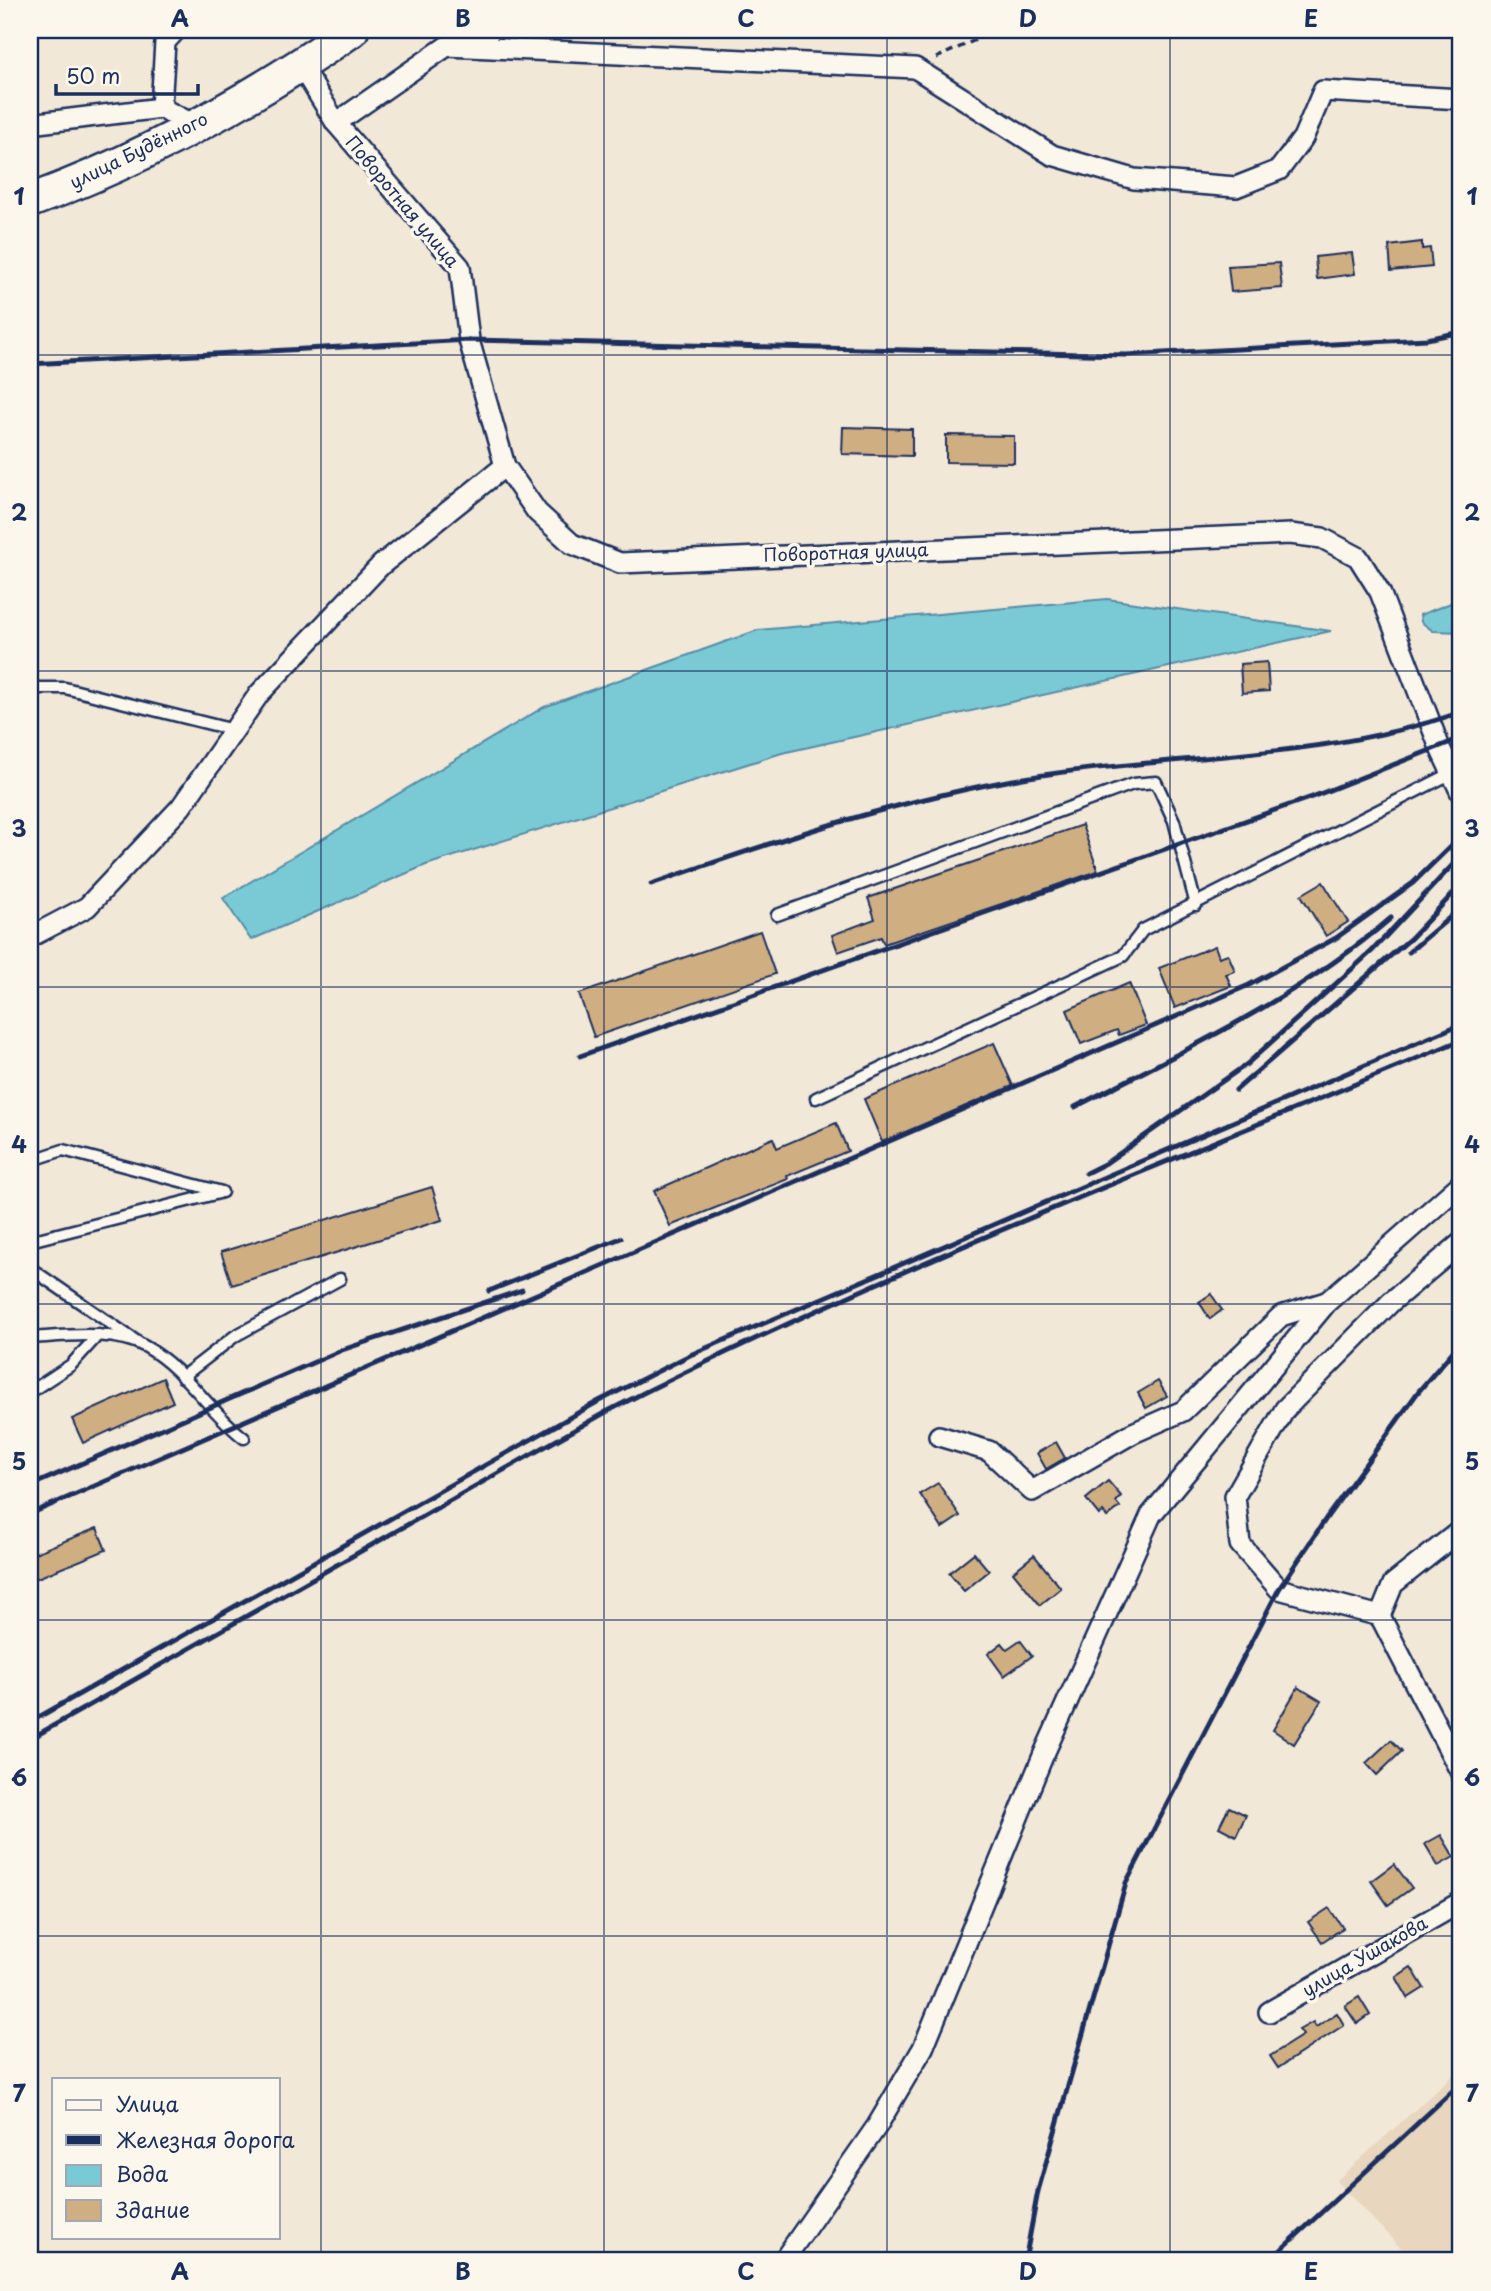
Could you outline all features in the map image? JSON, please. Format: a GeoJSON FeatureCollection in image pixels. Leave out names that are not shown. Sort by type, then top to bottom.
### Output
{"type":"FeatureCollection","features":[{"type":"Feature","properties":{"kind":"main road","name":"улица Будённого"},"geometry":{"type":"LineString","coordinates":[[30,201],[105,171],[195,125],[301,65],[352,30]]}},
{"type":"Feature","properties":{"kind":"street"},"geometry":{"type":"LineString","coordinates":[[161,108],[165,42],[176,30]]}},
{"type":"Feature","properties":{"kind":"street","name":"Поворотная улица"},"geometry":{"type":"LineString","coordinates":[[336,122],[447,46],[492,30]]}},
{"type":"Feature","properties":{"kind":"street"},"geometry":{"type":"LineString","coordinates":[[447,46],[915,68],[1052,155],[1134,179],[1185,185],[1236,187],[1279,170],[1303,138],[1323,91],[1461,99]]}},
{"type":"Feature","properties":{"kind":"street","name":"Поворотная улица"},"geometry":{"type":"LineString","coordinates":[[301,65],[336,122],[460,267],[469,340],[505,466],[537,512],[572,544],[620,563],[1290,534],[1322,538],[1358,557],[1380,592],[1461,793]]}},
{"type":"Feature","properties":{"kind":"street"},"geometry":{"type":"LineString","coordinates":[[30,124],[161,108],[195,125]]}},
{"type":"Feature","properties":{"kind":"street"},"geometry":{"type":"LineString","coordinates":[[30,937],[87,907],[181,807],[259,694],[380,565],[505,466]]}},
{"type":"Feature","properties":{"kind":"street"},"geometry":{"type":"LineString","coordinates":[[783,2261],[877,2126],[923,2048],[1043,1756],[1151,1515],[1327,1302],[1461,1184]]}},
{"type":"Feature","properties":{"kind":"street"},"geometry":{"type":"LineString","coordinates":[[1461,1243],[1391,1302],[1285,1409],[1235,1496],[1240,1545],[1279,1589],[1380,1616],[1461,1773]]}},
{"type":"Feature","properties":{"kind":"street"},"geometry":{"type":"LineString","coordinates":[[939,1436],[989,1451],[1032,1491],[1133,1433],[1184,1411],[1281,1316],[1327,1302]]}},
{"type":"Feature","properties":{"kind":"street"},"geometry":{"type":"LineString","coordinates":[[1380,1616],[1393,1584],[1461,1530]]}},
{"type":"Feature","properties":{"kind":"street","name":"улица Ушакова"},"geometry":{"type":"LineString","coordinates":[[1269,2012],[1461,1902]]}},
{"type":"Feature","properties":{"kind":"lane"},"geometry":{"type":"LineString","coordinates":[[30,688],[65,688],[234,730]]}},
{"type":"Feature","properties":{"kind":"lane"},"geometry":{"type":"LineString","coordinates":[[816,1098],[1123,956],[1143,930],[1452,773]]}},
{"type":"Feature","properties":{"kind":"lane"},"geometry":{"type":"LineString","coordinates":[[777,915],[1133,783],[1156,782],[1174,821],[1196,905]]}},
{"type":"Feature","properties":{"kind":"lane"},"geometry":{"type":"LineString","coordinates":[[30,1161],[63,1150],[222,1192],[30,1241]]}},
{"type":"Feature","properties":{"kind":"lane"},"geometry":{"type":"LineString","coordinates":[[30,1268],[145,1346],[182,1377],[244,1438]]}},
{"type":"Feature","properties":{"kind":"lane"},"geometry":{"type":"LineString","coordinates":[[182,1377],[235,1336],[340,1279]]}},
{"type":"Feature","properties":{"kind":"lane"},"geometry":{"type":"LineString","coordinates":[[30,1338],[98,1335],[145,1346]]}},
{"type":"Feature","properties":{"kind":"lane"},"geometry":{"type":"LineString","coordinates":[[30,1392],[71,1365],[98,1335]]}},
{"type":"Feature","properties":{"kind":"path"},"geometry":{"type":"LineString","coordinates":[[915,68],[998,30]]}},
{"type":"Feature","properties":{"kind":"shaded area"},"geometry":{"type":"Polygon","coordinates":[[[1461,2068],[1461,2261],[1413,2261],[1336,2181],[1461,2068]]]}},
{"type":"Feature","properties":{"kind":"water"},"geometry":{"type":"Polygon","coordinates":[[[1107,599],[1331,631],[782,753],[426,865],[251,940],[223,898],[544,707],[758,630],[1107,599]]]}},
{"type":"Feature","properties":{"kind":"water"},"geometry":{"type":"Polygon","coordinates":[[[1461,599],[1461,632],[1433,631],[1421,622],[1420,615],[1461,599]]]}},
{"type":"Feature","properties":{"kind":"building"},"geometry":{"type":"Polygon","coordinates":[[[1422,242],[1422,249],[1430,248],[1432,267],[1391,271],[1389,246],[1422,242]]]}},
{"type":"Feature","properties":{"kind":"building"},"geometry":{"type":"Polygon","coordinates":[[[1352,253],[1355,274],[1317,279],[1315,257],[1352,253]]]}},
{"type":"Feature","properties":{"kind":"building"},"geometry":{"type":"Polygon","coordinates":[[[1279,263],[1282,288],[1231,292],[1228,266],[1279,263]]]}},
{"type":"Feature","properties":{"kind":"building"},"geometry":{"type":"Polygon","coordinates":[[[843,427],[912,429],[912,456],[842,454],[843,427]]]}},
{"type":"Feature","properties":{"kind":"building"},"geometry":{"type":"Polygon","coordinates":[[[946,435],[1014,436],[1014,463],[946,462],[946,435]]]}},
{"type":"Feature","properties":{"kind":"building"},"geometry":{"type":"Polygon","coordinates":[[[1267,662],[1269,691],[1242,693],[1240,664],[1267,662]]]}},
{"type":"Feature","properties":{"kind":"building"},"geometry":{"type":"Polygon","coordinates":[[[1082,825],[1098,871],[884,944],[881,937],[838,952],[832,935],[875,919],[868,898],[1082,825]]]}},
{"type":"Feature","properties":{"kind":"building"},"geometry":{"type":"Polygon","coordinates":[[[1323,882],[1348,922],[1326,936],[1301,895],[1323,882]]]}},
{"type":"Feature","properties":{"kind":"building"},"geometry":{"type":"Polygon","coordinates":[[[760,931],[775,974],[594,1037],[579,994],[760,931]]]}},
{"type":"Feature","properties":{"kind":"building"},"geometry":{"type":"Polygon","coordinates":[[[1215,946],[1219,957],[1228,954],[1235,971],[1226,974],[1231,986],[1175,1008],[1159,968],[1215,946]]]}},
{"type":"Feature","properties":{"kind":"building"},"geometry":{"type":"Polygon","coordinates":[[[1129,983],[1146,1025],[1119,1035],[1117,1030],[1081,1044],[1067,1010],[1129,983]]]}},
{"type":"Feature","properties":{"kind":"building"},"geometry":{"type":"Polygon","coordinates":[[[994,1043],[1013,1086],[882,1142],[864,1099],[994,1043]]]}},
{"type":"Feature","properties":{"kind":"building"},"geometry":{"type":"Polygon","coordinates":[[[836,1123],[848,1151],[787,1176],[788,1179],[670,1226],[654,1191],[773,1138],[777,1148],[836,1123]]]}},
{"type":"Feature","properties":{"kind":"building"},"geometry":{"type":"Polygon","coordinates":[[[432,1187],[442,1220],[232,1285],[221,1252],[432,1187]]]}},
{"type":"Feature","properties":{"kind":"building"},"geometry":{"type":"Polygon","coordinates":[[[1211,1294],[1222,1310],[1210,1319],[1199,1302],[1211,1294]]]}},
{"type":"Feature","properties":{"kind":"building"},"geometry":{"type":"Polygon","coordinates":[[[163,1378],[173,1402],[83,1443],[72,1419],[163,1378]]]}},
{"type":"Feature","properties":{"kind":"building"},"geometry":{"type":"Polygon","coordinates":[[[1158,1381],[1167,1396],[1146,1408],[1138,1393],[1158,1381]]]}},
{"type":"Feature","properties":{"kind":"building"},"geometry":{"type":"Polygon","coordinates":[[[1056,1442],[1065,1458],[1046,1469],[1037,1453],[1056,1442]]]}},
{"type":"Feature","properties":{"kind":"building"},"geometry":{"type":"Polygon","coordinates":[[[1108,1481],[1121,1496],[1116,1502],[1120,1507],[1107,1517],[1103,1512],[1099,1515],[1086,1499],[1108,1481]]]}},
{"type":"Feature","properties":{"kind":"building"},"geometry":{"type":"Polygon","coordinates":[[[938,1483],[960,1516],[942,1528],[920,1494],[938,1483]]]}},
{"type":"Feature","properties":{"kind":"building"},"geometry":{"type":"Polygon","coordinates":[[[97,1528],[106,1550],[30,1581],[30,1555],[97,1528]]]}},
{"type":"Feature","properties":{"kind":"building"},"geometry":{"type":"Polygon","coordinates":[[[974,1553],[989,1571],[964,1591],[949,1573],[974,1553]]]}},
{"type":"Feature","properties":{"kind":"building"},"geometry":{"type":"Polygon","coordinates":[[[1034,1555],[1061,1588],[1040,1605],[1013,1572],[1034,1555]]]}},
{"type":"Feature","properties":{"kind":"building"},"geometry":{"type":"Polygon","coordinates":[[[1020,1640],[1032,1656],[1004,1676],[988,1654],[1002,1643],[1007,1649],[1020,1640]]]}},
{"type":"Feature","properties":{"kind":"building"},"geometry":{"type":"Polygon","coordinates":[[[1298,1687],[1321,1701],[1294,1744],[1273,1730],[1298,1687]]]}},
{"type":"Feature","properties":{"kind":"building"},"geometry":{"type":"Polygon","coordinates":[[[1391,1740],[1402,1751],[1377,1775],[1366,1763],[1391,1740]]]}},
{"type":"Feature","properties":{"kind":"building"},"geometry":{"type":"Polygon","coordinates":[[[1229,1807],[1246,1815],[1236,1836],[1219,1827],[1229,1807]]]}},
{"type":"Feature","properties":{"kind":"building"},"geometry":{"type":"Polygon","coordinates":[[[1441,1835],[1454,1857],[1438,1866],[1425,1844],[1441,1835]]]}},
{"type":"Feature","properties":{"kind":"building"},"geometry":{"type":"Polygon","coordinates":[[[1394,1864],[1412,1888],[1388,1905],[1371,1881],[1394,1864]]]}},
{"type":"Feature","properties":{"kind":"building"},"geometry":{"type":"Polygon","coordinates":[[[1329,1908],[1343,1928],[1322,1942],[1308,1922],[1329,1908]]]}},
{"type":"Feature","properties":{"kind":"building"},"geometry":{"type":"Polygon","coordinates":[[[1411,1967],[1424,1988],[1408,1998],[1396,1977],[1411,1967]]]}},
{"type":"Feature","properties":{"kind":"building"},"geometry":{"type":"Polygon","coordinates":[[[1359,1997],[1370,2015],[1357,2024],[1345,2006],[1359,1997]]]}},
{"type":"Feature","properties":{"kind":"building"},"geometry":{"type":"Polygon","coordinates":[[[1337,2013],[1344,2025],[1278,2068],[1270,2056],[1303,2035],[1299,2030],[1313,2022],[1316,2027],[1337,2013]]]}},
{"type":"Feature","properties":{"kind":"railway"},"geometry":{"type":"LineString","coordinates":[[30,364],[469,340],[1126,355],[1427,339],[1461,332]]}},
{"type":"Feature","properties":{"kind":"railway"},"geometry":{"type":"LineString","coordinates":[[651,884],[827,826],[961,790],[1064,772],[1293,749],[1406,728],[1461,712]]}},
{"type":"Feature","properties":{"kind":"railway"},"geometry":{"type":"LineString","coordinates":[[580,1056],[1312,797],[1461,738]]}},
{"type":"Feature","properties":{"kind":"railway"},"geometry":{"type":"LineString","coordinates":[[30,1514],[1249,985],[1336,938],[1413,883],[1461,836]]}},
{"type":"Feature","properties":{"kind":"railway"},"geometry":{"type":"LineString","coordinates":[[1086,1173],[1106,1163],[1247,1064],[1372,951],[1461,856]]}},
{"type":"Feature","properties":{"kind":"railway"},"geometry":{"type":"LineString","coordinates":[[1236,1090],[1411,938],[1461,885]]}},
{"type":"Feature","properties":{"kind":"railway"},"geometry":{"type":"LineString","coordinates":[[1409,952],[1461,908]]}},
{"type":"Feature","properties":{"kind":"railway"},"geometry":{"type":"LineString","coordinates":[[1075,1107],[1198,1044],[1279,998],[1355,947],[1391,918]]}},
{"type":"Feature","properties":{"kind":"railway"},"geometry":{"type":"LineString","coordinates":[[30,1722],[599,1401],[690,1355],[1461,1024]]}},
{"type":"Feature","properties":{"kind":"railway"},"geometry":{"type":"LineString","coordinates":[[30,1739],[606,1412],[710,1360],[922,1264],[1461,1040]]}},
{"type":"Feature","properties":{"kind":"railway"},"geometry":{"type":"LineString","coordinates":[[489,1291],[621,1238]]}},
{"type":"Feature","properties":{"kind":"railway"},"geometry":{"type":"LineString","coordinates":[[30,1486],[342,1350],[522,1290]]}},
{"type":"Feature","properties":{"kind":"railway"},"geometry":{"type":"LineString","coordinates":[[1025,2261],[1038,2191],[1126,1883],[1279,1589],[1327,1517],[1418,1392],[1461,1342]]}},
{"type":"Feature","properties":{"kind":"railway"},"geometry":{"type":"LineString","coordinates":[[1269,2261],[1461,2083]]}}]}
